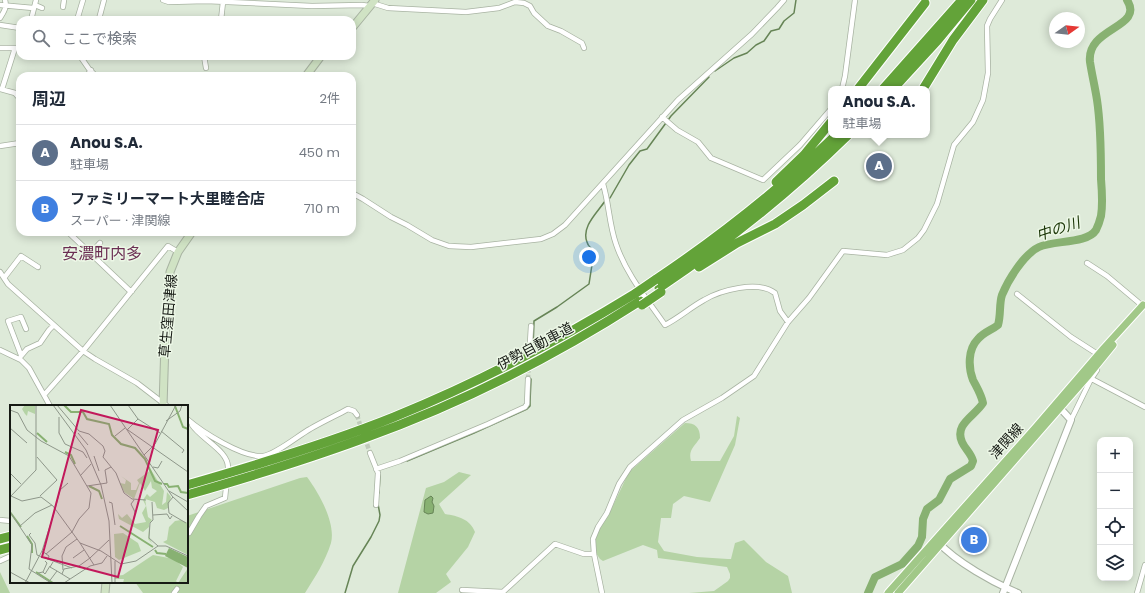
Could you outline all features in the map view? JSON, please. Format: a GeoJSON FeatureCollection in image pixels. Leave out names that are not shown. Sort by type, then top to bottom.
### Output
{"type":"FeatureCollection","features":[{"type":"Feature","properties":{"kind":"highway"},"geometry":{"type":"LineString","coordinates":[[886,86],[962,0]]}},
{"type":"Feature","properties":{"kind":"highway"},"geometry":{"type":"LineString","coordinates":[[896,86],[938,40],[971,0]]}},
{"type":"Feature","properties":{"kind":"highway"},"geometry":{"type":"LineString","coordinates":[[925,86],[953,40],[983,0]]}},
{"type":"Feature","properties":{"kind":"highway"},"geometry":{"type":"LineString","coordinates":[[860,86],[925,3]]}},
{"type":"Feature","properties":{"kind":"highway"},"geometry":{"type":"LineString","coordinates":[[726,229],[804,154],[828,126]]}},
{"type":"Feature","properties":{"kind":"highway","name":"伊勢自動車道"},"geometry":{"type":"LineString","coordinates":[[658,287],[686,260],[798,171],[833,138]]}},
{"type":"Feature","properties":{"kind":"highway","name":"伊勢自動車道"},"geometry":{"type":"LineString","coordinates":[[188,495],[326,452],[419,417],[528,367],[607,322],[744,227],[809,172],[845,138]]}},
{"type":"Feature","properties":{"kind":"highway"},"geometry":{"type":"LineString","coordinates":[[639,300],[658,287],[737,243],[775,224],[834,181]]}},
{"type":"Feature","properties":{"kind":"highway","name":"伊勢自動車道"},"geometry":{"type":"LineString","coordinates":[[188,485],[285,456],[394,417],[476,381],[528,356],[599,316],[639,300]]}},
{"type":"Feature","properties":{"kind":"highway"},"geometry":{"type":"LineString","coordinates":[[0,539],[10,536]]}},
{"type":"Feature","properties":{"kind":"highway"},"geometry":{"type":"LineString","coordinates":[[0,550],[10,547]]}},
{"type":"Feature","properties":{"kind":"main road"},"geometry":{"type":"LineString","coordinates":[[356,23],[372,3]]}},
{"type":"Feature","properties":{"kind":"main road"},"geometry":{"type":"LineString","coordinates":[[309,72],[318,60]]}},
{"type":"Feature","properties":{"kind":"main road","name":"草生窪田津線"},"geometry":{"type":"LineString","coordinates":[[165,405],[167,307],[170,272],[178,252],[189,236]]}},
{"type":"Feature","properties":{"kind":"main road","name":"津関線"},"geometry":{"type":"LineString","coordinates":[[898,593],[941,546],[1060,408],[1117,340],[1143,305]]}},
{"type":"Feature","properties":{"kind":"main road","name":"津関線"},"geometry":{"type":"LineString","coordinates":[[888,593],[1087,376],[1098,355],[1143,305]]}},
{"type":"Feature","properties":{"kind":"main road"},"geometry":{"type":"LineString","coordinates":[[105,593],[106,583]]}},
{"type":"Feature","properties":{"kind":"street"},"geometry":{"type":"LineString","coordinates":[[32,16],[36,0]]}},
{"type":"Feature","properties":{"kind":"street"},"geometry":{"type":"LineString","coordinates":[[63,6],[64,0]]}},
{"type":"Feature","properties":{"kind":"street"},"geometry":{"type":"LineString","coordinates":[[78,16],[83,0]]}},
{"type":"Feature","properties":{"kind":"street"},"geometry":{"type":"LineString","coordinates":[[100,16],[104,0]]}},
{"type":"Feature","properties":{"kind":"street"},"geometry":{"type":"LineString","coordinates":[[163,0],[169,2],[222,2],[312,6],[362,5],[372,3],[388,8],[466,12],[499,8],[515,2],[524,3],[529,5],[534,13],[548,26],[561,31],[582,43],[584,48]]}},
{"type":"Feature","properties":{"kind":"street"},"geometry":{"type":"LineString","coordinates":[[356,196],[390,217],[432,240],[449,246],[460,247],[536,240],[550,236],[565,225],[688,91],[752,34],[784,0]]}},
{"type":"Feature","properties":{"kind":"street"},"geometry":{"type":"LineString","coordinates":[[843,86],[855,0]]}},
{"type":"Feature","properties":{"kind":"street"},"geometry":{"type":"LineString","coordinates":[[602,593],[594,554],[594,536],[608,513],[619,484],[630,467],[683,420],[722,398],[754,376],[788,322],[809,298],[843,251],[887,255],[893,254],[907,248],[924,230],[937,204],[954,145],[973,122],[983,100],[988,73],[987,26],[1002,0]]}},
{"type":"Feature","properties":{"kind":"street"},"geometry":{"type":"LineString","coordinates":[[221,16],[222,2]]}},
{"type":"Feature","properties":{"kind":"street"},"geometry":{"type":"LineString","coordinates":[[0,18],[4,13],[5,3]]}},
{"type":"Feature","properties":{"kind":"street"},"geometry":{"type":"LineString","coordinates":[[0,5],[5,3],[42,8]]}},
{"type":"Feature","properties":{"kind":"street"},"geometry":{"type":"LineString","coordinates":[[0,25],[16,27]]}},
{"type":"Feature","properties":{"kind":"street"},"geometry":{"type":"LineString","coordinates":[[0,48],[15,48],[1,89],[16,95]]}},
{"type":"Feature","properties":{"kind":"street"},"geometry":{"type":"LineString","coordinates":[[85,60],[91,70]]}},
{"type":"Feature","properties":{"kind":"street"},"geometry":{"type":"LineString","coordinates":[[205,60],[206,68]]}},
{"type":"Feature","properties":{"kind":"street"},"geometry":{"type":"LineString","coordinates":[[664,118],[677,130],[698,142],[711,158],[762,180],[800,145],[828,112]]}},
{"type":"Feature","properties":{"kind":"street"},"geometry":{"type":"LineString","coordinates":[[0,146],[16,144]]}},
{"type":"Feature","properties":{"kind":"street"},"geometry":{"type":"LineString","coordinates":[[603,184],[608,202],[614,238],[623,261],[634,280],[665,325],[707,298],[733,289],[756,287],[767,288],[775,293],[780,311],[788,322]]}},
{"type":"Feature","properties":{"kind":"street"},"geometry":{"type":"LineString","coordinates":[[72,236],[129,290],[132,291]]}},
{"type":"Feature","properties":{"kind":"street"},"geometry":{"type":"LineString","coordinates":[[91,253],[100,243]]}},
{"type":"Feature","properties":{"kind":"street"},"geometry":{"type":"LineString","coordinates":[[44,395],[83,351],[168,246],[178,252]]}},
{"type":"Feature","properties":{"kind":"street"},"geometry":{"type":"LineString","coordinates":[[4,278],[21,256],[38,267]]}},
{"type":"Feature","properties":{"kind":"street"},"geometry":{"type":"LineString","coordinates":[[1087,263],[1107,276],[1143,305]]}},
{"type":"Feature","properties":{"kind":"street"},"geometry":{"type":"LineString","coordinates":[[0,272],[8,284],[83,351],[137,383],[165,405]]}},
{"type":"Feature","properties":{"kind":"street"},"geometry":{"type":"LineString","coordinates":[[1017,294],[1076,341],[1098,355]]}},
{"type":"Feature","properties":{"kind":"street"},"geometry":{"type":"LineString","coordinates":[[26,329],[21,317],[8,321],[20,357],[29,368],[49,405]]}},
{"type":"Feature","properties":{"kind":"street"},"geometry":{"type":"LineString","coordinates":[[20,357],[27,349],[40,344],[54,325]]}},
{"type":"Feature","properties":{"kind":"street"},"geometry":{"type":"LineString","coordinates":[[530,343],[531,326]]}},
{"type":"Feature","properties":{"kind":"street"},"geometry":{"type":"LineString","coordinates":[[0,350],[20,357]]}},
{"type":"Feature","properties":{"kind":"street"},"geometry":{"type":"LineString","coordinates":[[1004,590],[1072,420],[1087,376],[1145,407]]}},
{"type":"Feature","properties":{"kind":"street"},"geometry":{"type":"LineString","coordinates":[[376,469],[407,458],[525,407],[527,404],[528,379]]}},
{"type":"Feature","properties":{"kind":"street"},"geometry":{"type":"LineString","coordinates":[[1060,408],[1072,420]]}},
{"type":"Feature","properties":{"kind":"street"},"geometry":{"type":"LineString","coordinates":[[188,420],[231,448],[261,456],[270,453],[310,429],[348,409],[354,411],[357,415]]}},
{"type":"Feature","properties":{"kind":"street"},"geometry":{"type":"LineString","coordinates":[[192,423],[199,433],[225,457],[228,468]]}},
{"type":"Feature","properties":{"kind":"street"},"geometry":{"type":"LineString","coordinates":[[370,453],[378,476],[376,505]]}},
{"type":"Feature","properties":{"kind":"street"},"geometry":{"type":"LineString","coordinates":[[189,533],[206,506],[225,498],[226,488]]}},
{"type":"Feature","properties":{"kind":"street"},"geometry":{"type":"LineString","coordinates":[[0,520],[10,521]]}},
{"type":"Feature","properties":{"kind":"street"},"geometry":{"type":"LineString","coordinates":[[936,540],[941,546],[966,565],[1004,590],[1018,593]]}},
{"type":"Feature","properties":{"kind":"street"},"geometry":{"type":"LineString","coordinates":[[462,590],[504,592],[555,544],[584,554],[594,554]]}},
{"type":"Feature","properties":{"kind":"street"},"geometry":{"type":"LineString","coordinates":[[0,561],[10,556]]}},
{"type":"Feature","properties":{"kind":"street"},"geometry":{"type":"LineString","coordinates":[[1137,593],[1145,565]]}},
{"type":"Feature","properties":{"kind":"shaded area"},"geometry":{"type":"Polygon","coordinates":[[[737,416],[740,418],[735,445],[710,502],[684,496],[673,504],[671,518],[661,518],[658,542],[664,551],[697,557],[731,559],[735,543],[744,540],[766,562],[788,576],[792,593],[689,593],[714,591],[730,578],[727,567],[658,558],[657,550],[643,545],[603,561],[600,559],[596,553],[595,542],[599,529],[610,512],[629,472],[685,423],[696,426],[700,434],[700,438],[690,454],[691,461],[720,461],[734,436],[737,416]]]}},
{"type":"Feature","properties":{"kind":"shaded area"},"geometry":{"type":"Polygon","coordinates":[[[459,472],[471,475],[439,504],[445,514],[467,521],[475,532],[468,547],[446,574],[451,582],[436,593],[398,593],[426,488],[444,482],[459,472]]]}},
{"type":"Feature","properties":{"kind":"shaded area"},"geometry":{"type":"Polygon","coordinates":[[[307,477],[317,491],[329,518],[332,535],[326,557],[305,593],[143,593],[136,583],[188,583],[188,516],[300,478],[307,477]]]}},
{"type":"Feature","properties":{"kind":"shaded area"},"geometry":{"type":"Polygon","coordinates":[[[431,496],[433,498],[432,502],[434,506],[433,513],[428,514],[424,512],[425,500],[431,496]]]}},
{"type":"Feature","properties":{"kind":"shaded area"},"geometry":{"type":"Polygon","coordinates":[[[0,572],[10,593],[0,593],[0,572]]]}},
{"type":"Feature","properties":{"kind":"waterway"},"geometry":{"type":"LineString","coordinates":[[715,71],[734,58],[747,53],[756,45],[764,41],[771,31],[779,29],[784,21],[794,13],[796,0]]}},
{"type":"Feature","properties":{"kind":"waterway","name":"中の川"},"geometry":{"type":"LineString","coordinates":[[868,593],[875,577],[902,564],[918,546],[922,537],[923,519],[927,509],[939,500],[950,479],[971,466],[973,461],[962,442],[960,436],[961,430],[966,421],[983,403],[971,375],[970,358],[972,348],[980,337],[998,325],[1002,295],[1012,275],[1022,261],[1033,250],[1045,245],[1085,238],[1092,234],[1097,228],[1101,216],[1102,193],[1099,120],[1090,62],[1091,50],[1097,41],[1128,17],[1130,9],[1127,0]]}},
{"type":"Feature","properties":{"kind":"waterway"},"geometry":{"type":"LineString","coordinates":[[610,198],[629,165],[640,151],[647,149],[671,116],[709,77]]}},
{"type":"Feature","properties":{"kind":"waterway"},"geometry":{"type":"LineString","coordinates":[[533,348],[534,321],[557,307],[589,284],[594,252],[588,244],[586,231],[591,220],[605,201]]}},
{"type":"Feature","properties":{"kind":"waterway"},"geometry":{"type":"LineString","coordinates":[[407,461],[527,409],[530,406],[531,379]]}},
{"type":"Feature","properties":{"kind":"waterway"},"geometry":{"type":"LineString","coordinates":[[379,493],[380,473]]}},
{"type":"Feature","properties":{"kind":"waterway"},"geometry":{"type":"LineString","coordinates":[[345,593],[353,566],[379,521],[380,515],[378,504]]}},
{"type":"Feature","properties":{"kind":"tunnel"},"geometry":{"type":"LineString","coordinates":[[528,379],[530,343]]}},
{"type":"Feature","properties":{"kind":"tunnel"},"geometry":{"type":"LineString","coordinates":[[357,415],[362,431]]}},
{"type":"Feature","properties":{"kind":"tunnel"},"geometry":{"type":"LineString","coordinates":[[365,438],[370,453]]}},
{"type":"Feature","properties":{"kind":"place","name":"Anou S.A."},"geometry":{"type":"Point","coordinates":[879,166]}},
{"type":"Feature","properties":{"kind":"place","name":"ファミリーマート大里睦合店"},"geometry":{"type":"Point","coordinates":[974,540]}},
{"type":"Feature","properties":{"kind":"district","name":"安濃町内多"},"geometry":{"type":"Point","coordinates":[102,253]}}]}
